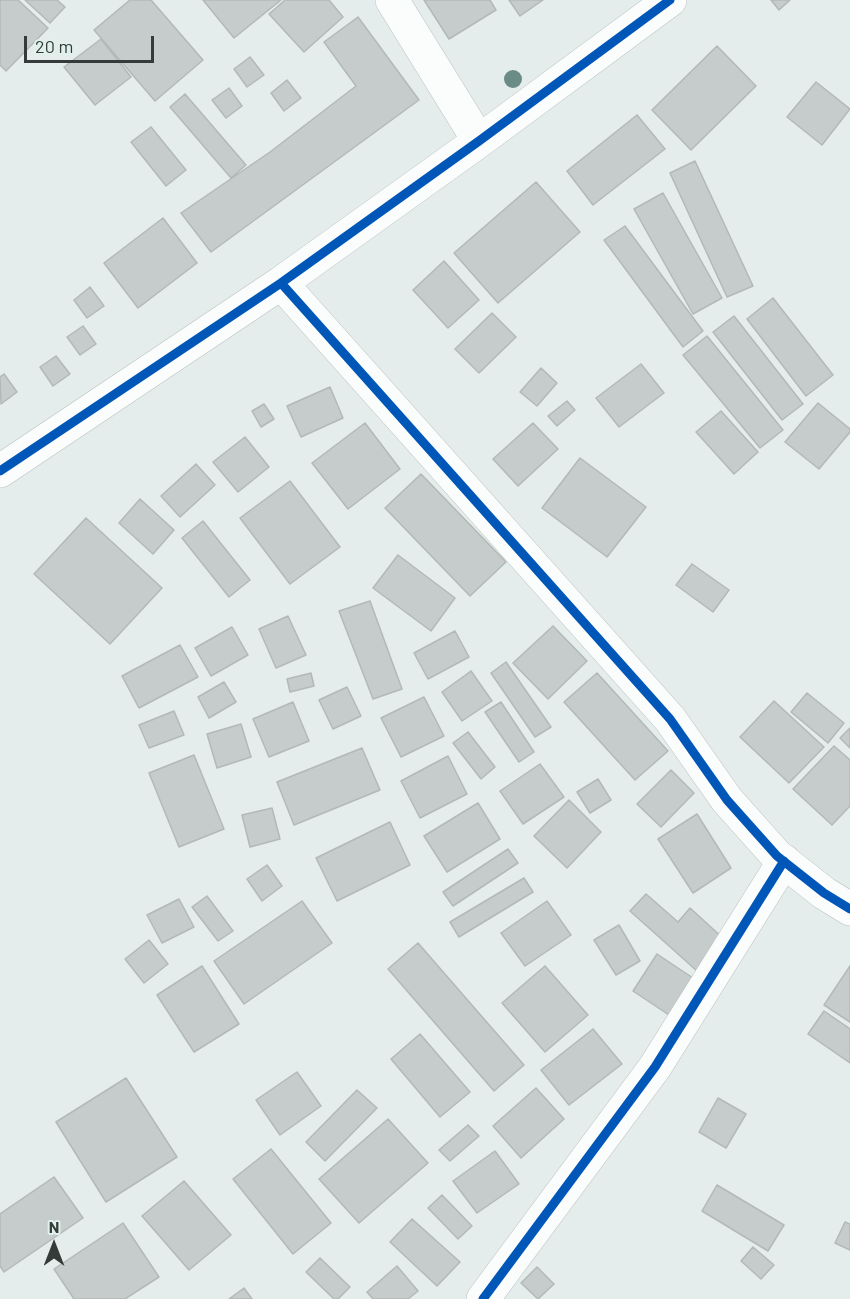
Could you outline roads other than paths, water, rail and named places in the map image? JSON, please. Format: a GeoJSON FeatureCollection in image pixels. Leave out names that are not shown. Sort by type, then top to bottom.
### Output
{"type":"FeatureCollection","features":[{"type":"Feature","properties":{"kind":"street"},"geometry":{"type":"LineString","coordinates":[[392,0],[479,141]]}},
{"type":"Feature","properties":{"kind":"street"},"geometry":{"type":"LineString","coordinates":[[0,471],[281,283],[670,0]]}},
{"type":"Feature","properties":{"kind":"street"},"geometry":{"type":"LineString","coordinates":[[281,283],[670,719],[727,800],[784,861],[824,893],[850,909]]}},
{"type":"Feature","properties":{"kind":"street"},"geometry":{"type":"LineString","coordinates":[[483,1299],[655,1067],[784,861]]}}]}
